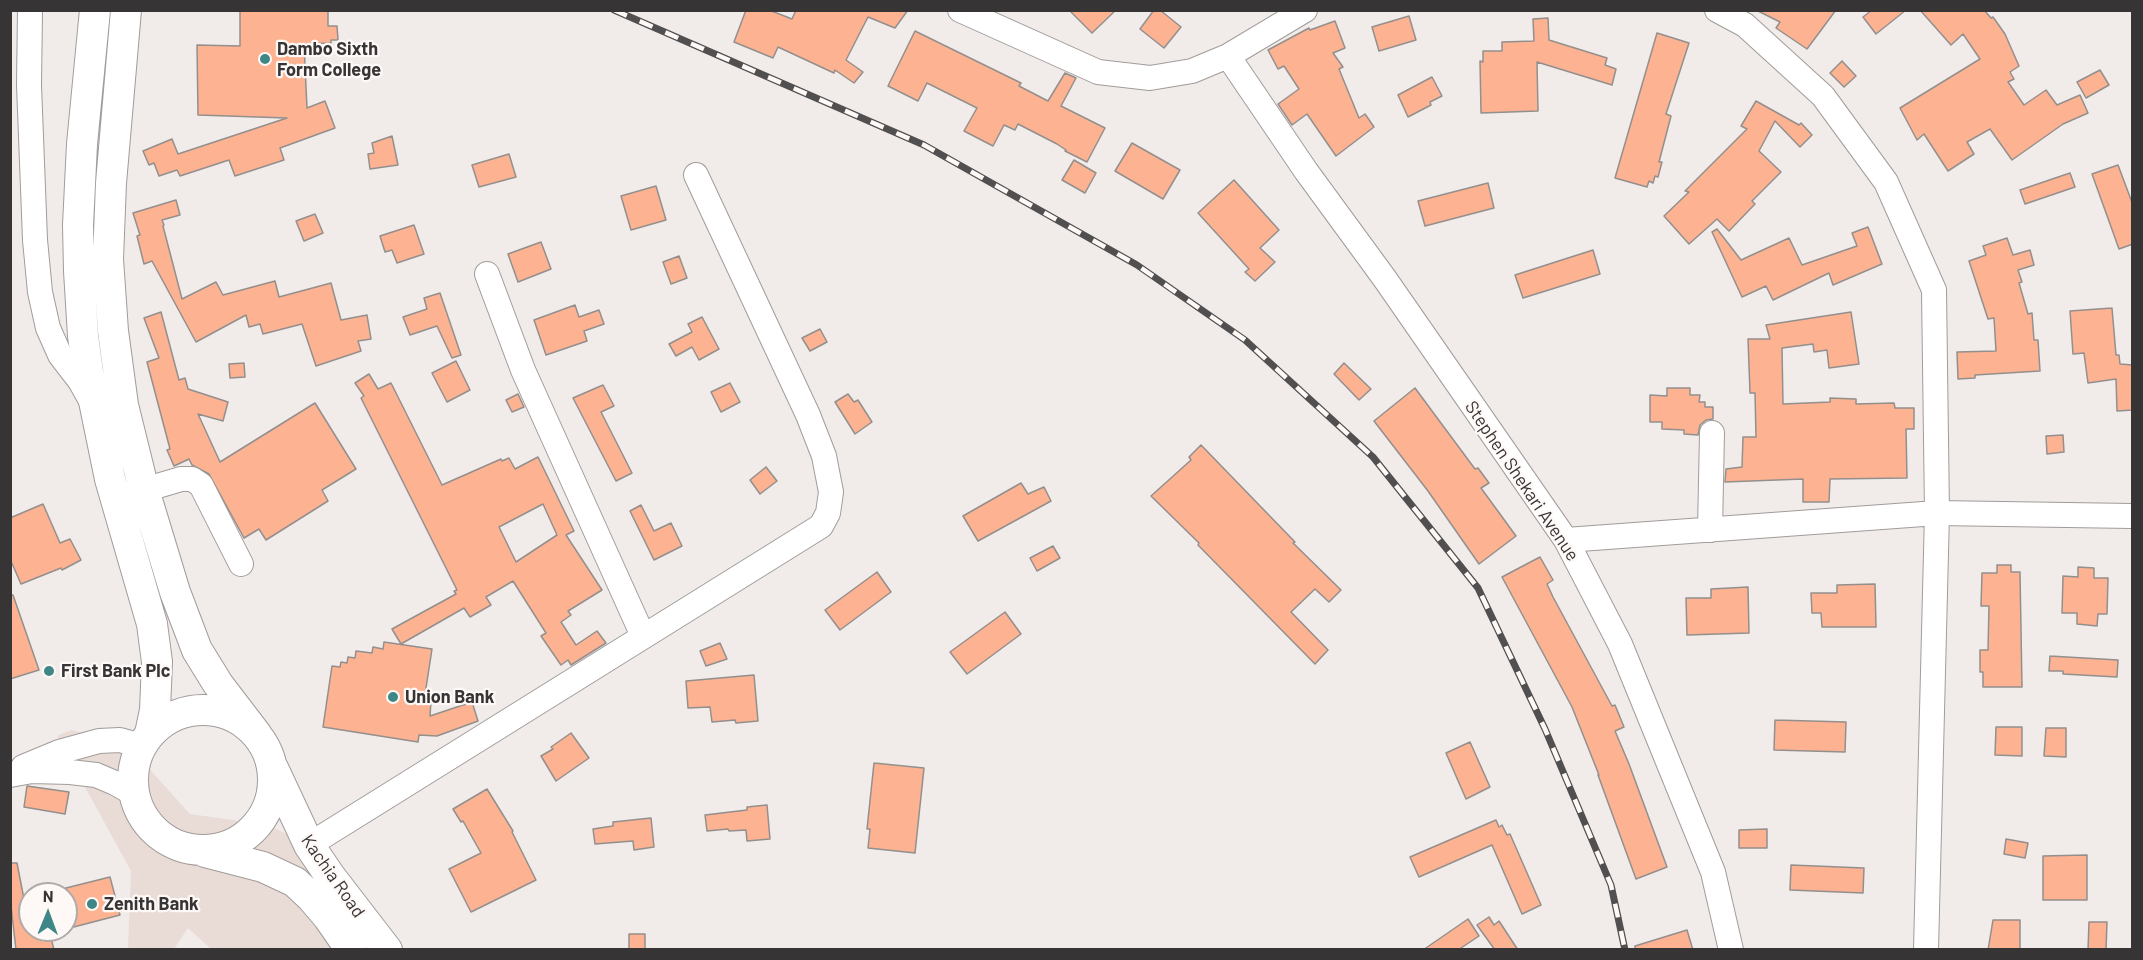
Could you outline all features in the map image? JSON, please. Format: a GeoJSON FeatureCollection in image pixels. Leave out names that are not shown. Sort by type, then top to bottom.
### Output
{"type":"FeatureCollection","features":[{"type":"Feature","properties":{"kind":"main road"},"geometry":{"type":"LineString","coordinates":[[95,10],[82,144],[78,271],[83,336],[110,479],[152,624],[157,662],[155,710],[146,740],[134,767],[133,789],[140,811],[153,829],[172,842],[193,849],[216,849],[237,841],[254,828],[267,810],[273,788],[272,766],[267,750],[218,684],[197,650],[175,592],[144,490],[123,405],[113,331],[108,259],[111,183],[126,10]]}},
{"type":"Feature","properties":{"kind":"main road"},"geometry":{"type":"LineString","coordinates":[[146,740],[165,720],[184,712],[204,710],[224,713],[242,722],[257,735]]}},
{"type":"Feature","properties":{"kind":"main road","name":"Kachia Road"},"geometry":{"type":"LineString","coordinates":[[272,766],[309,845],[387,950]]}},
{"type":"Feature","properties":{"kind":"main road","name":"Kachia Road"},"geometry":{"type":"LineString","coordinates":[[193,849],[247,861],[295,882],[328,917],[351,950]]}},
{"type":"Feature","properties":{"kind":"street"},"geometry":{"type":"LineString","coordinates":[[30,10],[20,86],[40,292],[48,328],[60,355],[80,381],[97,411]]}},
{"type":"Feature","properties":{"kind":"street"},"geometry":{"type":"LineString","coordinates":[[960,10],[1098,72],[1150,78],[1192,72],[1228,56],[1305,10]]}},
{"type":"Feature","properties":{"kind":"street"},"geometry":{"type":"LineString","coordinates":[[1717,10],[1745,25],[1822,96],[1886,182],[1934,290],[1937,513],[1926,950]]}},
{"type":"Feature","properties":{"kind":"street","name":"Stephen Shekari Avenue"},"geometry":{"type":"LineString","coordinates":[[1228,56],[1306,171],[1566,540],[1620,644],[1708,861],[1731,950]]}},
{"type":"Feature","properties":{"kind":"street"},"geometry":{"type":"LineString","coordinates":[[309,845],[821,526],[828,513],[831,492],[824,456],[808,415],[696,175]]}},
{"type":"Feature","properties":{"kind":"street"},"geometry":{"type":"LineString","coordinates":[[487,274],[523,370],[644,636]]}},
{"type":"Feature","properties":{"kind":"street"},"geometry":{"type":"LineString","coordinates":[[1710,530],[1712,433]]}},
{"type":"Feature","properties":{"kind":"street"},"geometry":{"type":"LineString","coordinates":[[144,490],[181,479],[192,479],[201,485],[242,564]]}},
{"type":"Feature","properties":{"kind":"street"},"geometry":{"type":"LineString","coordinates":[[1566,540],[1937,513],[2133,516]]}},
{"type":"Feature","properties":{"kind":"street"},"geometry":{"type":"LineString","coordinates":[[10,773],[58,752],[99,741],[146,740]]}},
{"type":"Feature","properties":{"kind":"street"},"geometry":{"type":"LineString","coordinates":[[10,773],[32,771],[96,775],[131,792],[140,811]]}},
{"type":"Feature","properties":{"kind":"shaded area"},"geometry":{"type":"Polygon","coordinates":[[[71,730],[125,742],[190,814],[268,825],[329,855],[391,949],[211,949],[188,928],[174,949],[128,949],[131,871],[57,736],[71,730]]]}},
{"type":"Feature","properties":{"kind":"building"},"geometry":{"type":"Polygon","coordinates":[[[240,10],[328,10],[328,26],[337,26],[338,40],[331,40],[331,43],[304,44],[307,108],[325,101],[335,128],[280,148],[284,160],[235,176],[229,160],[180,176],[177,170],[159,176],[154,163],[149,165],[143,151],[172,139],[178,154],[287,118],[198,115],[197,45],[240,46],[240,10]]]}},
{"type":"Feature","properties":{"kind":"building"},"geometry":{"type":"Polygon","coordinates":[[[746,10],[769,10],[792,19],[796,10],[908,10],[895,28],[868,17],[846,60],[863,72],[854,83],[835,70],[834,73],[778,47],[773,58],[734,42],[746,10]]]}},
{"type":"Feature","properties":{"kind":"building"},"geometry":{"type":"Polygon","coordinates":[[[1069,10],[1116,10],[1092,33],[1069,10]]]}},
{"type":"Feature","properties":{"kind":"building"},"geometry":{"type":"Polygon","coordinates":[[[1154,10],[1160,10],[1181,27],[1164,48],[1140,29],[1154,10]]]}},
{"type":"Feature","properties":{"kind":"building"},"geometry":{"type":"Polygon","coordinates":[[[1756,10],[1836,10],[1807,49],[1776,28],[1780,22],[1756,10]]]}},
{"type":"Feature","properties":{"kind":"building"},"geometry":{"type":"Polygon","coordinates":[[[1872,10],[1906,10],[1876,34],[1863,17],[1872,10]]]}},
{"type":"Feature","properties":{"kind":"building"},"geometry":{"type":"Polygon","coordinates":[[[1920,10],[1984,10],[1991,18],[1993,17],[2005,34],[2019,66],[2010,72],[2014,79],[2008,82],[2024,105],[2046,90],[2057,105],[2080,95],[2088,113],[2063,124],[2012,160],[1990,129],[1967,142],[1974,154],[1948,171],[1924,134],[1917,140],[1900,108],[1980,59],[1963,34],[1951,45],[1920,10]]]}},
{"type":"Feature","properties":{"kind":"building"},"geometry":{"type":"Polygon","coordinates":[[[1409,16],[1416,40],[1379,51],[1372,27],[1409,16]]]}},
{"type":"Feature","properties":{"kind":"building"},"geometry":{"type":"Polygon","coordinates":[[[1548,18],[1549,40],[1607,58],[1605,65],[1616,69],[1612,85],[1537,62],[1538,111],[1481,113],[1480,61],[1483,62],[1483,51],[1502,51],[1502,42],[1534,41],[1533,19],[1548,18]]]}},
{"type":"Feature","properties":{"kind":"building"},"geometry":{"type":"Polygon","coordinates":[[[1335,21],[1345,48],[1333,53],[1343,67],[1339,69],[1359,118],[1365,114],[1374,127],[1336,156],[1307,114],[1292,125],[1278,104],[1299,89],[1284,66],[1278,69],[1268,50],[1309,28],[1310,30],[1335,21]]]}},
{"type":"Feature","properties":{"kind":"building"},"geometry":{"type":"Polygon","coordinates":[[[915,31],[1021,83],[1019,86],[1048,101],[1065,73],[1076,78],[1061,106],[1105,128],[1087,162],[1018,124],[1015,130],[1004,125],[993,146],[964,131],[977,108],[927,83],[918,101],[888,86],[915,31]]]}},
{"type":"Feature","properties":{"kind":"building"},"geometry":{"type":"Polygon","coordinates":[[[1657,33],[1689,43],[1666,114],[1671,116],[1659,162],[1662,162],[1658,177],[1655,176],[1653,183],[1649,181],[1647,187],[1615,178],[1657,33]]]}},
{"type":"Feature","properties":{"kind":"building"},"geometry":{"type":"Polygon","coordinates":[[[1842,61],[1856,76],[1844,87],[1830,73],[1842,61]]]}},
{"type":"Feature","properties":{"kind":"building"},"geometry":{"type":"Polygon","coordinates":[[[2100,70],[2109,85],[2086,98],[2077,82],[2100,70]]]}},
{"type":"Feature","properties":{"kind":"building"},"geometry":{"type":"Polygon","coordinates":[[[1432,77],[1442,96],[1430,102],[1431,105],[1408,117],[1398,95],[1432,77]]]}},
{"type":"Feature","properties":{"kind":"building"},"geometry":{"type":"Polygon","coordinates":[[[1756,101],[1799,125],[1801,123],[1812,135],[1800,147],[1775,121],[1759,151],[1781,172],[1752,201],[1755,204],[1729,231],[1717,219],[1689,244],[1664,216],[1689,192],[1685,191],[1747,129],[1741,126],[1756,101]]]}},
{"type":"Feature","properties":{"kind":"building"},"geometry":{"type":"Polygon","coordinates":[[[392,136],[398,165],[370,169],[368,154],[374,153],[372,143],[392,136]]]}},
{"type":"Feature","properties":{"kind":"building"},"geometry":{"type":"Polygon","coordinates":[[[1132,143],[1180,170],[1163,199],[1115,171],[1132,143]]]}},
{"type":"Feature","properties":{"kind":"building"},"geometry":{"type":"Polygon","coordinates":[[[509,154],[516,177],[479,187],[472,165],[509,154]]]}},
{"type":"Feature","properties":{"kind":"building"},"geometry":{"type":"Polygon","coordinates":[[[1074,160],[1096,173],[1085,193],[1062,180],[1074,160]]]}},
{"type":"Feature","properties":{"kind":"building"},"geometry":{"type":"Polygon","coordinates":[[[2118,165],[2133,205],[2133,244],[2119,249],[2092,174],[2118,165]]]}},
{"type":"Feature","properties":{"kind":"building"},"geometry":{"type":"Polygon","coordinates":[[[2070,173],[2075,187],[2025,204],[2020,190],[2070,173]]]}},
{"type":"Feature","properties":{"kind":"building"},"geometry":{"type":"Polygon","coordinates":[[[1234,180],[1279,230],[1260,248],[1275,262],[1255,281],[1245,272],[1249,269],[1198,213],[1234,180]]]}},
{"type":"Feature","properties":{"kind":"building"},"geometry":{"type":"Polygon","coordinates":[[[1488,183],[1494,208],[1425,226],[1418,201],[1488,183]]]}},
{"type":"Feature","properties":{"kind":"building"},"geometry":{"type":"Polygon","coordinates":[[[656,186],[666,220],[631,230],[621,196],[656,186]]]}},
{"type":"Feature","properties":{"kind":"building"},"geometry":{"type":"Polygon","coordinates":[[[176,200],[180,215],[162,220],[182,299],[216,282],[223,295],[275,281],[279,297],[331,283],[341,320],[367,315],[371,339],[358,341],[361,351],[316,366],[302,324],[263,334],[260,324],[249,327],[246,315],[196,342],[152,261],[144,264],[137,236],[140,235],[133,213],[176,200]]]}},
{"type":"Feature","properties":{"kind":"building"},"geometry":{"type":"Polygon","coordinates":[[[315,214],[323,233],[304,241],[296,221],[315,214]]]}},
{"type":"Feature","properties":{"kind":"building"},"geometry":{"type":"Polygon","coordinates":[[[414,225],[424,254],[397,263],[392,250],[385,252],[380,236],[414,225]]]}},
{"type":"Feature","properties":{"kind":"building"},"geometry":{"type":"Polygon","coordinates":[[[1868,227],[1882,264],[1833,285],[1829,273],[1773,300],[1766,286],[1742,297],[1712,232],[1717,229],[1741,260],[1789,238],[1802,265],[1857,246],[1852,233],[1868,227]]]}},
{"type":"Feature","properties":{"kind":"building"},"geometry":{"type":"Polygon","coordinates":[[[2007,238],[2013,255],[2030,250],[2034,265],[2018,270],[2022,282],[2019,283],[2028,314],[2032,313],[2034,340],[2038,340],[2040,371],[1975,375],[1975,378],[1958,379],[1957,352],[1996,351],[1994,318],[1988,319],[1969,261],[1986,255],[1983,246],[2007,238]]]}},
{"type":"Feature","properties":{"kind":"building"},"geometry":{"type":"Polygon","coordinates":[[[541,242],[551,269],[518,282],[508,254],[541,242]]]}},
{"type":"Feature","properties":{"kind":"building"},"geometry":{"type":"Polygon","coordinates":[[[1593,250],[1600,274],[1523,298],[1515,275],[1593,250]]]}},
{"type":"Feature","properties":{"kind":"building"},"geometry":{"type":"Polygon","coordinates":[[[679,256],[687,278],[671,284],[663,262],[679,256]]]}},
{"type":"Feature","properties":{"kind":"building"},"geometry":{"type":"Polygon","coordinates":[[[440,293],[461,355],[452,358],[437,326],[410,335],[403,317],[427,309],[424,298],[440,293]]]}},
{"type":"Feature","properties":{"kind":"building"},"geometry":{"type":"Polygon","coordinates":[[[575,305],[579,317],[599,310],[604,324],[584,331],[587,341],[546,355],[534,320],[575,305]]]}},
{"type":"Feature","properties":{"kind":"building"},"geometry":{"type":"Polygon","coordinates":[[[2112,308],[2116,355],[2119,355],[2120,364],[2133,365],[2133,410],[2117,411],[2116,379],[2088,383],[2084,353],[2073,354],[2070,311],[2112,308]]]}},
{"type":"Feature","properties":{"kind":"building"},"geometry":{"type":"Polygon","coordinates":[[[161,312],[179,380],[185,378],[188,389],[228,402],[223,421],[198,414],[220,462],[315,403],[356,469],[322,490],[328,501],[266,540],[259,529],[244,538],[209,474],[192,465],[189,459],[174,466],[167,450],[170,449],[147,362],[159,358],[144,318],[161,312]]]}},
{"type":"Feature","properties":{"kind":"building"},"geometry":{"type":"Polygon","coordinates":[[[1851,312],[1859,364],[1829,368],[1827,350],[1814,352],[1813,344],[1782,348],[1783,404],[1830,402],[1830,398],[1856,399],[1856,404],[1894,403],[1895,408],[1914,408],[1914,429],[1906,429],[1907,478],[1830,479],[1829,502],[1803,502],[1803,479],[1725,482],[1726,469],[1742,467],[1743,437],[1756,437],[1755,393],[1750,393],[1748,339],[1770,339],[1766,325],[1851,312]]]}},
{"type":"Feature","properties":{"kind":"building"},"geometry":{"type":"Polygon","coordinates":[[[702,317],[719,349],[699,360],[692,347],[676,356],[669,344],[692,332],[688,324],[702,317]]]}},
{"type":"Feature","properties":{"kind":"building"},"geometry":{"type":"Polygon","coordinates":[[[820,329],[827,342],[810,351],[802,338],[820,329]]]}},
{"type":"Feature","properties":{"kind":"building"},"geometry":{"type":"Polygon","coordinates":[[[456,361],[470,390],[447,402],[432,373],[456,361]]]}},
{"type":"Feature","properties":{"kind":"building"},"geometry":{"type":"Polygon","coordinates":[[[244,363],[245,377],[230,378],[229,364],[244,363]]]}},
{"type":"Feature","properties":{"kind":"building"},"geometry":{"type":"Polygon","coordinates":[[[1344,363],[1371,389],[1359,400],[1334,374],[1344,363]]]}},
{"type":"Feature","properties":{"kind":"building"},"geometry":{"type":"Polygon","coordinates":[[[369,374],[378,389],[391,383],[442,485],[501,459],[502,461],[509,458],[515,469],[538,457],[574,531],[566,535],[602,590],[568,611],[571,615],[561,622],[576,645],[597,631],[606,643],[571,665],[568,660],[561,665],[541,636],[546,633],[513,581],[486,597],[491,605],[470,617],[464,608],[401,644],[392,629],[456,594],[454,591],[457,590],[361,398],[364,396],[355,383],[369,374]],[[543,504],[499,527],[516,562],[557,535],[543,504]]]}},
{"type":"Feature","properties":{"kind":"building"},"geometry":{"type":"Polygon","coordinates":[[[730,383],[740,402],[721,412],[711,392],[730,383]]]}},
{"type":"Feature","properties":{"kind":"building"},"geometry":{"type":"Polygon","coordinates":[[[603,385],[614,406],[601,412],[632,473],[616,481],[573,398],[603,385]]]}},
{"type":"Feature","properties":{"kind":"building"},"geometry":{"type":"Polygon","coordinates":[[[1415,388],[1475,469],[1478,468],[1489,483],[1481,488],[1516,536],[1479,564],[1428,491],[1374,421],[1415,388]]]}},
{"type":"Feature","properties":{"kind":"building"},"geometry":{"type":"Polygon","coordinates":[[[1667,388],[1690,388],[1690,395],[1700,395],[1699,402],[1705,402],[1705,407],[1713,407],[1713,419],[1706,420],[1700,425],[1698,435],[1684,434],[1684,430],[1662,429],[1662,422],[1650,422],[1650,395],[1667,396],[1667,388]]]}},
{"type":"Feature","properties":{"kind":"building"},"geometry":{"type":"Polygon","coordinates":[[[518,394],[524,407],[512,412],[506,400],[518,394]]]}},
{"type":"Feature","properties":{"kind":"building"},"geometry":{"type":"Polygon","coordinates":[[[848,394],[854,402],[858,400],[872,422],[855,434],[835,402],[848,394]]]}},
{"type":"Feature","properties":{"kind":"building"},"geometry":{"type":"Polygon","coordinates":[[[2063,435],[2064,452],[2047,454],[2046,436],[2063,435]]]}},
{"type":"Feature","properties":{"kind":"building"},"geometry":{"type":"Polygon","coordinates":[[[1201,445],[1295,542],[1293,543],[1341,590],[1329,602],[1315,589],[1291,612],[1328,650],[1315,664],[1151,496],[1191,460],[1189,457],[1201,445]]]}},
{"type":"Feature","properties":{"kind":"building"},"geometry":{"type":"Polygon","coordinates":[[[766,467],[777,481],[760,494],[750,480],[766,467]]]}},
{"type":"Feature","properties":{"kind":"building"},"geometry":{"type":"Polygon","coordinates":[[[1021,483],[1028,494],[1044,487],[1051,501],[978,541],[963,516],[1021,483]]]}},
{"type":"Feature","properties":{"kind":"building"},"geometry":{"type":"Polygon","coordinates":[[[43,504],[60,543],[70,539],[81,560],[62,570],[61,568],[21,584],[10,559],[10,518],[43,504]]]}},
{"type":"Feature","properties":{"kind":"building"},"geometry":{"type":"Polygon","coordinates":[[[641,505],[654,531],[671,523],[682,546],[654,560],[630,511],[641,505]]]}},
{"type":"Feature","properties":{"kind":"building"},"geometry":{"type":"Polygon","coordinates":[[[1053,546],[1060,558],[1037,571],[1030,558],[1053,546]]]}},
{"type":"Feature","properties":{"kind":"building"},"geometry":{"type":"Polygon","coordinates":[[[1540,557],[1553,580],[1547,584],[1553,597],[1612,706],[1615,705],[1624,727],[1615,731],[1667,867],[1636,879],[1572,707],[1502,577],[1540,557]]]}},
{"type":"Feature","properties":{"kind":"building"},"geometry":{"type":"Polygon","coordinates":[[[1997,565],[2011,565],[2011,572],[2020,572],[2022,687],[1983,687],[1980,650],[1988,650],[1989,606],[1981,606],[1982,573],[1997,573],[1997,565]]]}},
{"type":"Feature","properties":{"kind":"building"},"geometry":{"type":"Polygon","coordinates":[[[2078,567],[2094,568],[2094,578],[2108,578],[2107,614],[2098,614],[2097,626],[2077,624],[2077,613],[2062,613],[2063,576],[2078,577],[2078,567]]]}},
{"type":"Feature","properties":{"kind":"building"},"geometry":{"type":"Polygon","coordinates":[[[877,572],[891,592],[840,630],[825,610],[877,572]]]}},
{"type":"Feature","properties":{"kind":"building"},"geometry":{"type":"Polygon","coordinates":[[[1875,584],[1876,627],[1822,627],[1821,613],[1812,613],[1811,593],[1837,593],[1837,585],[1875,584]]]}},
{"type":"Feature","properties":{"kind":"building"},"geometry":{"type":"Polygon","coordinates":[[[1748,587],[1749,633],[1687,635],[1686,598],[1711,598],[1711,589],[1748,587]]]}},
{"type":"Feature","properties":{"kind":"building"},"geometry":{"type":"Polygon","coordinates":[[[10,595],[13,595],[39,670],[10,679],[10,595]]]}},
{"type":"Feature","properties":{"kind":"building"},"geometry":{"type":"Polygon","coordinates":[[[1005,612],[1021,634],[967,674],[950,652],[1005,612]]]}},
{"type":"Feature","properties":{"kind":"building"},"geometry":{"type":"Polygon","coordinates":[[[384,642],[432,649],[424,701],[431,701],[430,716],[472,702],[478,721],[437,736],[419,735],[418,742],[323,727],[332,666],[340,667],[341,662],[347,663],[348,657],[355,658],[356,651],[372,653],[373,647],[383,649],[384,642]]]}},
{"type":"Feature","properties":{"kind":"building"},"geometry":{"type":"Polygon","coordinates":[[[720,643],[727,659],[706,666],[700,651],[720,643]]]}},
{"type":"Feature","properties":{"kind":"building"},"geometry":{"type":"Polygon","coordinates":[[[2050,656],[2118,660],[2117,677],[2049,671],[2050,656]]]}},
{"type":"Feature","properties":{"kind":"building"},"geometry":{"type":"Polygon","coordinates":[[[754,675],[758,721],[712,722],[710,707],[688,708],[686,681],[754,675]]]}},
{"type":"Feature","properties":{"kind":"building"},"geometry":{"type":"Polygon","coordinates":[[[1775,720],[1846,722],[1845,752],[1774,750],[1775,720]]]}},
{"type":"Feature","properties":{"kind":"building"},"geometry":{"type":"Polygon","coordinates":[[[1996,727],[2022,727],[2022,756],[1995,755],[1996,727]]]}},
{"type":"Feature","properties":{"kind":"building"},"geometry":{"type":"Polygon","coordinates":[[[2046,728],[2066,728],[2066,757],[2044,756],[2046,728]]]}},
{"type":"Feature","properties":{"kind":"building"},"geometry":{"type":"Polygon","coordinates":[[[571,733],[589,758],[556,781],[541,756],[571,733]]]}},
{"type":"Feature","properties":{"kind":"building"},"geometry":{"type":"Polygon","coordinates":[[[1470,742],[1490,787],[1466,799],[1446,753],[1470,742]]]}},
{"type":"Feature","properties":{"kind":"building"},"geometry":{"type":"Polygon","coordinates":[[[874,763],[924,768],[915,853],[868,848],[870,829],[867,829],[874,763]]]}},
{"type":"Feature","properties":{"kind":"building"},"geometry":{"type":"Polygon","coordinates":[[[27,786],[69,792],[65,814],[24,807],[27,786]]]}},
{"type":"Feature","properties":{"kind":"building"},"geometry":{"type":"Polygon","coordinates":[[[487,789],[513,831],[536,880],[471,912],[449,869],[481,853],[463,821],[461,822],[453,809],[487,789]]]}},
{"type":"Feature","properties":{"kind":"building"},"geometry":{"type":"Polygon","coordinates":[[[767,805],[770,839],[747,841],[746,830],[707,831],[705,815],[767,805]]]}},
{"type":"Feature","properties":{"kind":"building"},"geometry":{"type":"Polygon","coordinates":[[[651,818],[654,847],[634,850],[633,841],[595,844],[593,829],[613,826],[613,822],[651,818]]]}},
{"type":"Feature","properties":{"kind":"building"},"geometry":{"type":"Polygon","coordinates":[[[1496,820],[1499,827],[1502,825],[1507,835],[1510,834],[1541,905],[1522,914],[1492,845],[1419,877],[1410,857],[1496,820]]]}},
{"type":"Feature","properties":{"kind":"building"},"geometry":{"type":"Polygon","coordinates":[[[1767,829],[1767,848],[1739,848],[1739,830],[1767,829]]]}},
{"type":"Feature","properties":{"kind":"building"},"geometry":{"type":"Polygon","coordinates":[[[2006,839],[2028,843],[2025,858],[2004,854],[2006,839]]]}},
{"type":"Feature","properties":{"kind":"building"},"geometry":{"type":"Polygon","coordinates":[[[2087,855],[2087,900],[2043,900],[2043,856],[2087,855]]]}},
{"type":"Feature","properties":{"kind":"building"},"geometry":{"type":"Polygon","coordinates":[[[10,863],[17,863],[21,882],[18,882],[18,942],[52,942],[54,950],[16,950],[10,897],[10,863]]]}},
{"type":"Feature","properties":{"kind":"building"},"geometry":{"type":"Polygon","coordinates":[[[1791,865],[1864,868],[1863,893],[1790,890],[1791,865]]]}},
{"type":"Feature","properties":{"kind":"building","name":"Zenith Bank"},"geometry":{"type":"Polygon","coordinates":[[[110,877],[120,915],[78,926],[78,885],[110,877]]]}},
{"type":"Feature","properties":{"kind":"building"},"geometry":{"type":"Polygon","coordinates":[[[1489,917],[1494,925],[1499,921],[1518,950],[1495,950],[1477,925],[1489,917]]]}},
{"type":"Feature","properties":{"kind":"building"},"geometry":{"type":"Polygon","coordinates":[[[1468,919],[1479,936],[1458,950],[1423,950],[1468,919]]]}},
{"type":"Feature","properties":{"kind":"building"},"geometry":{"type":"Polygon","coordinates":[[[1993,920],[2020,920],[2020,950],[1988,950],[1993,920]]]}},
{"type":"Feature","properties":{"kind":"building"},"geometry":{"type":"Polygon","coordinates":[[[2089,922],[2107,922],[2106,950],[2088,950],[2089,922]]]}},
{"type":"Feature","properties":{"kind":"building"},"geometry":{"type":"Polygon","coordinates":[[[1687,930],[1693,950],[1635,950],[1635,946],[1687,930]]]}},
{"type":"Feature","properties":{"kind":"building"},"geometry":{"type":"Polygon","coordinates":[[[629,934],[645,934],[645,950],[629,950],[629,934]]]}},
{"type":"Feature","properties":{"kind":"railway"},"geometry":{"type":"LineString","coordinates":[[614,10],[924,145],[1137,265],[1245,340],[1373,457],[1478,588],[1545,729],[1611,885],[1625,950]]}},
{"type":"Feature","properties":{"kind":"place","name":"Dambo Sixth Form College"},"geometry":{"type":"Point","coordinates":[265,59]}},
{"type":"Feature","properties":{"kind":"place","name":"First Bank Plc"},"geometry":{"type":"Point","coordinates":[49,671]}},
{"type":"Feature","properties":{"kind":"place","name":"Union Bank"},"geometry":{"type":"Point","coordinates":[393,697]}},
{"type":"Feature","properties":{"kind":"place","name":"Zenith Bank"},"geometry":{"type":"Point","coordinates":[92,904]}}]}
